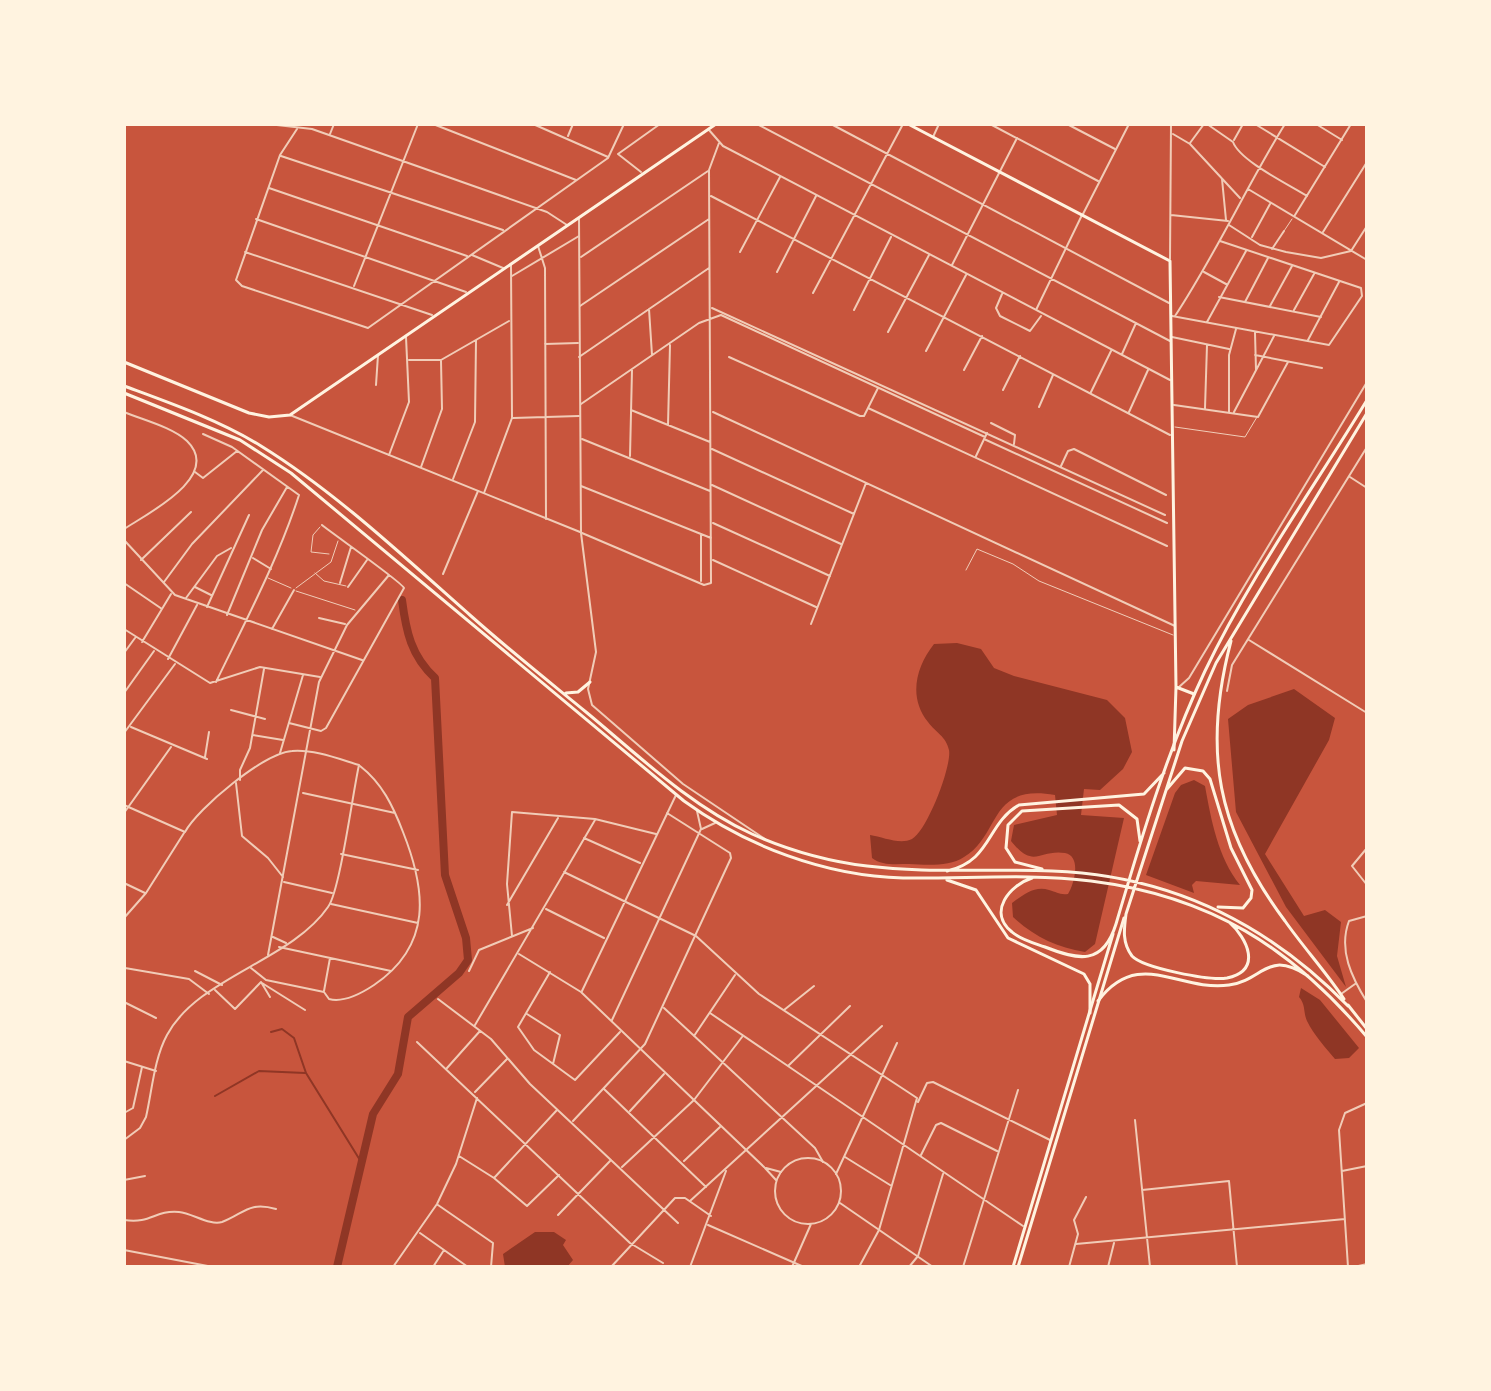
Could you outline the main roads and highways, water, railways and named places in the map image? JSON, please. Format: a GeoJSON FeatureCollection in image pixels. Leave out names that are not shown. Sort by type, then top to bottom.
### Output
{"type":"FeatureCollection","features":[{"type":"Feature","properties":{"kind":"main road"},"geometry":{"type":"LineString","coordinates":[[124,362],[249,413],[269,417],[290,415],[716,124]]}},
{"type":"Feature","properties":{"kind":"main road"},"geometry":{"type":"LineString","coordinates":[[906,124],[1170,261],[1174,316],[1174,750]]}},
{"type":"Feature","properties":{"kind":"main road"},"geometry":{"type":"LineString","coordinates":[[124,386],[225,426],[276,456],[385,540],[690,798],[767,840],[795,852],[855,867],[937,873],[1064,872],[1119,878],[1195,899],[1277,942],[1348,1006],[1367,1029]]}},
{"type":"Feature","properties":{"kind":"main road"},"geometry":{"type":"LineString","coordinates":[[124,393],[240,440],[291,473],[677,794],[718,823],[802,861],[867,875],[1063,878],[1118,885],[1192,905],[1223,918],[1274,947],[1317,983],[1367,1037]]}},
{"type":"Feature","properties":{"kind":"main road"},"geometry":{"type":"LineString","coordinates":[[1016,1267],[1025,1227],[1140,845],[1195,693],[1228,629],[1367,400]]}},
{"type":"Feature","properties":{"kind":"main road"},"geometry":{"type":"LineString","coordinates":[[1016,1267],[1163,796],[1204,688],[1233,633],[1367,413]]}},
{"type":"Feature","properties":{"kind":"main road"},"geometry":{"type":"LineString","coordinates":[[1233,633],[1221,679],[1216,722],[1216,761],[1224,807],[1243,857],[1260,886],[1348,1006]]}},
{"type":"Feature","properties":{"kind":"main road"},"geometry":{"type":"LineString","coordinates":[[560,690],[575,693],[590,682]]}},
{"type":"Feature","properties":{"kind":"main road"},"geometry":{"type":"LineString","coordinates":[[1176,687],[1188,695],[1195,693]]}},
{"type":"Feature","properties":{"kind":"main road"},"geometry":{"type":"LineString","coordinates":[[1163,796],[1173,777],[1185,768],[1203,771],[1210,779],[1231,848],[1252,894],[1247,905],[1238,910],[1211,906]]}},
{"type":"Feature","properties":{"kind":"main road"},"geometry":{"type":"LineString","coordinates":[[937,873],[961,867],[975,859],[1012,809],[1027,803],[1144,794],[1167,770]]}},
{"type":"Feature","properties":{"kind":"main road"},"geometry":{"type":"LineString","coordinates":[[1052,871],[1015,862],[1004,841],[1008,825],[1016,814],[1055,807],[1112,803],[1125,807],[1137,819],[1140,845]]}},
{"type":"Feature","properties":{"kind":"main road"},"geometry":{"type":"LineString","coordinates":[[1035,877],[1015,884],[1003,901],[1003,921],[1013,933],[1073,958],[1084,958],[1101,950],[1114,931]]}},
{"type":"Feature","properties":{"kind":"main road"},"geometry":{"type":"LineString","coordinates":[[935,878],[969,885],[980,895],[1008,938],[1070,964],[1084,974],[1090,984],[1090,1013]]}},
{"type":"Feature","properties":{"kind":"main road"},"geometry":{"type":"LineString","coordinates":[[1126,914],[1126,944],[1136,960],[1152,967],[1219,978],[1242,969],[1249,950],[1245,938],[1223,918]]}},
{"type":"Feature","properties":{"kind":"main road"},"geometry":{"type":"LineString","coordinates":[[1098,1001],[1114,983],[1145,974],[1228,985],[1262,968],[1279,965],[1295,969],[1317,983]]}},
{"type":"Feature","properties":{"kind":"waterway"},"geometry":{"type":"LineString","coordinates":[[337,1267],[373,1114],[398,1074],[408,1017],[459,973],[468,960],[466,938],[445,875],[435,678],[420,661],[411,642],[402,600]]}},
{"type":"Feature","properties":{"kind":"waterway"},"geometry":{"type":"LineString","coordinates":[[271,1032],[282,1029],[294,1038],[306,1073],[363,1165]]}},
{"type":"Feature","properties":{"kind":"waterway"},"geometry":{"type":"LineString","coordinates":[[215,1096],[259,1071],[305,1073]]}}]}
